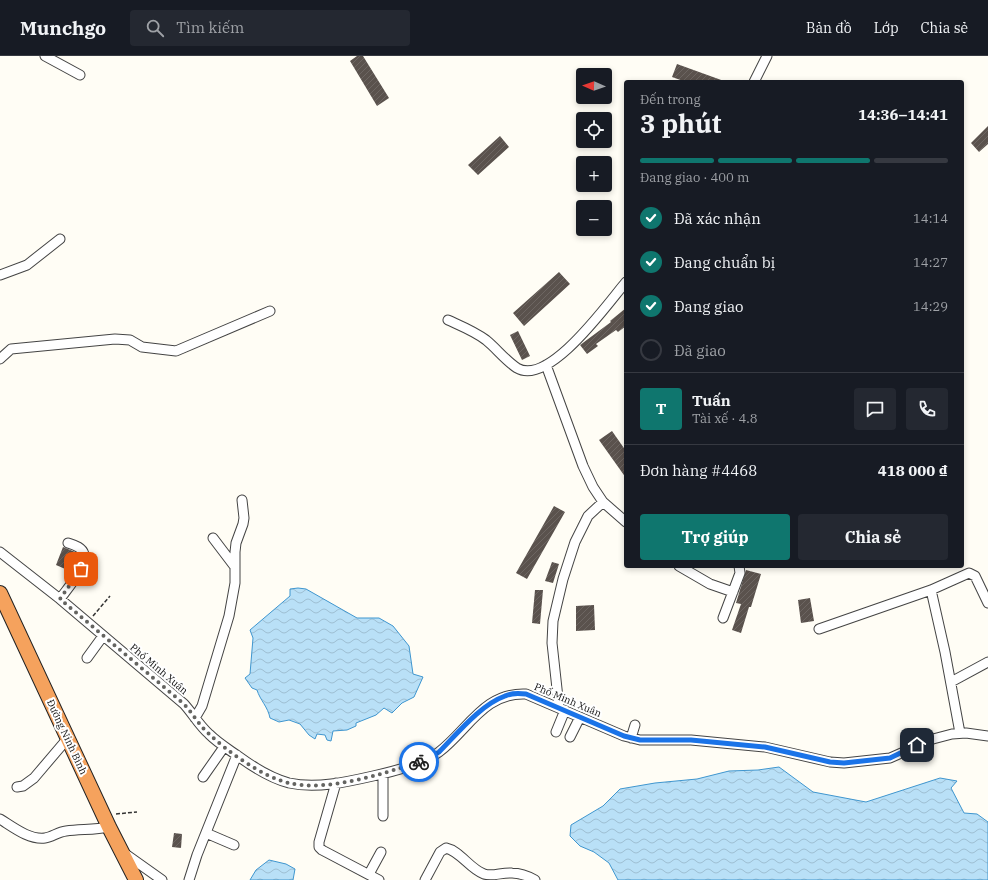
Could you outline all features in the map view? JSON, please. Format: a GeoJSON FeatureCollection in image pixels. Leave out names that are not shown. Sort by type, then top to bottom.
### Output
{"type":"FeatureCollection","features":[{"type":"Feature","properties":{"kind":"highway","name":"Đường Ninh Bình"},"geometry":{"type":"LineString","coordinates":[[0,593],[106,822],[136,880]]}},
{"type":"Feature","properties":{"kind":"street"},"geometry":{"type":"LineString","coordinates":[[45,56],[80,75]]}},
{"type":"Feature","properties":{"kind":"street"},"geometry":{"type":"LineString","coordinates":[[755,80],[767,56]]}},
{"type":"Feature","properties":{"kind":"street"},"geometry":{"type":"LineString","coordinates":[[0,275],[28,265],[60,239]]}},
{"type":"Feature","properties":{"kind":"street"},"geometry":{"type":"LineString","coordinates":[[448,320],[485,339],[517,368],[525,371],[532,371],[546,366],[559,358],[578,339],[624,284]]}},
{"type":"Feature","properties":{"kind":"street"},"geometry":{"type":"LineString","coordinates":[[0,359],[11,349],[115,339],[130,340],[142,347],[176,351],[270,311]]}},
{"type":"Feature","properties":{"kind":"street"},"geometry":{"type":"LineString","coordinates":[[546,366],[593,487],[603,502],[624,520]]}},
{"type":"Feature","properties":{"kind":"street"},"geometry":{"type":"LineString","coordinates":[[195,718],[202,706],[229,616],[235,583],[236,543],[244,518],[242,500]]}},
{"type":"Feature","properties":{"kind":"street"},"geometry":{"type":"LineString","coordinates":[[556,732],[562,709],[552,643],[555,614],[563,579],[575,542],[588,516],[603,502]]}},
{"type":"Feature","properties":{"kind":"street"},"geometry":{"type":"LineString","coordinates":[[213,538],[235,568]]}},
{"type":"Feature","properties":{"kind":"street"},"geometry":{"type":"LineString","coordinates":[[60,599],[81,569],[84,560],[84,554],[81,549],[68,544]]}},
{"type":"Feature","properties":{"kind":"street","name":"Phố Minh Xuân"},"geometry":{"type":"LineString","coordinates":[[0,552],[88,622],[184,704],[209,734],[224,747],[253,767],[288,783],[306,785],[359,780],[384,774],[422,761],[435,755],[485,706],[506,695],[518,693],[526,694],[631,738],[640,740],[691,740],[765,747],[830,762],[844,763],[890,758],[933,739],[952,734],[966,733],[988,736]]}},
{"type":"Feature","properties":{"kind":"street"},"geometry":{"type":"LineString","coordinates":[[682,568],[710,584],[733,592]]}},
{"type":"Feature","properties":{"kind":"street"},"geometry":{"type":"LineString","coordinates":[[723,618],[740,573],[739,568]]}},
{"type":"Feature","properties":{"kind":"street"},"geometry":{"type":"LineString","coordinates":[[819,629],[931,590],[969,573],[975,576],[988,603]]}},
{"type":"Feature","properties":{"kind":"street"},"geometry":{"type":"LineString","coordinates":[[931,590],[945,652],[960,733]]}},
{"type":"Feature","properties":{"kind":"street"},"geometry":{"type":"LineString","coordinates":[[87,658],[103,636]]}},
{"type":"Feature","properties":{"kind":"street"},"geometry":{"type":"LineString","coordinates":[[951,682],[988,662]]}},
{"type":"Feature","properties":{"kind":"street"},"geometry":{"type":"LineString","coordinates":[[570,737],[580,717]]}},
{"type":"Feature","properties":{"kind":"street"},"geometry":{"type":"LineString","coordinates":[[631,738],[636,725]]}},
{"type":"Feature","properties":{"kind":"street"},"geometry":{"type":"LineString","coordinates":[[17,787],[23,786],[34,778],[68,738]]}},
{"type":"Feature","properties":{"kind":"street"},"geometry":{"type":"LineString","coordinates":[[203,777],[224,747]]}},
{"type":"Feature","properties":{"kind":"street"},"geometry":{"type":"LineString","coordinates":[[189,880],[237,755]]}},
{"type":"Feature","properties":{"kind":"street"},"geometry":{"type":"LineString","coordinates":[[383,816],[384,774]]}},
{"type":"Feature","properties":{"kind":"street"},"geometry":{"type":"LineString","coordinates":[[336,783],[319,846],[322,850],[379,880]]}},
{"type":"Feature","properties":{"kind":"street"},"geometry":{"type":"LineString","coordinates":[[0,819],[27,835],[38,838],[47,838],[57,833],[66,831],[90,830],[106,822]]}},
{"type":"Feature","properties":{"kind":"street"},"geometry":{"type":"LineString","coordinates":[[206,833],[234,845]]}},
{"type":"Feature","properties":{"kind":"street"},"geometry":{"type":"LineString","coordinates":[[425,880],[440,852],[446,848],[452,849],[484,874],[491,876],[512,873],[526,876],[535,880]]}},
{"type":"Feature","properties":{"kind":"street"},"geometry":{"type":"LineString","coordinates":[[121,851],[162,880]]}},
{"type":"Feature","properties":{"kind":"street"},"geometry":{"type":"LineString","coordinates":[[369,874],[381,852]]}},
{"type":"Feature","properties":{"kind":"path"},"geometry":{"type":"LineString","coordinates":[[88,622],[110,596]]}},
{"type":"Feature","properties":{"kind":"path"},"geometry":{"type":"LineString","coordinates":[[106,822],[137,812]]}},
{"type":"Feature","properties":{"kind":"water"},"geometry":{"type":"Polygon","coordinates":[[[290,589],[306,589],[357,618],[379,618],[393,626],[409,646],[413,674],[423,677],[414,697],[402,703],[392,713],[384,708],[376,715],[356,723],[356,726],[347,730],[333,731],[331,741],[327,740],[325,735],[317,734],[315,739],[309,735],[300,724],[289,720],[279,722],[270,718],[268,710],[257,690],[252,688],[245,678],[250,674],[253,638],[250,630],[290,596],[290,589]]]}},
{"type":"Feature","properties":{"kind":"water"},"geometry":{"type":"Polygon","coordinates":[[[779,767],[813,792],[866,802],[940,778],[957,781],[951,788],[964,813],[977,814],[988,822],[988,880],[618,880],[609,863],[594,852],[580,846],[570,836],[571,825],[603,806],[620,789],[655,783],[697,779],[729,771],[758,770],[779,767]]]}},
{"type":"Feature","properties":{"kind":"water"},"geometry":{"type":"Polygon","coordinates":[[[269,860],[286,864],[295,869],[293,880],[250,880],[256,870],[269,860]]]}},
{"type":"Feature","properties":{"kind":"building"},"geometry":{"type":"Polygon","coordinates":[[[357,56],[363,56],[389,98],[377,106],[350,61],[357,56]]]}},
{"type":"Feature","properties":{"kind":"building"},"geometry":{"type":"Polygon","coordinates":[[[677,64],[721,80],[680,80],[672,77],[677,64]]]}},
{"type":"Feature","properties":{"kind":"building"},"geometry":{"type":"Polygon","coordinates":[[[988,126],[988,144],[979,152],[971,143],[988,126]]]}},
{"type":"Feature","properties":{"kind":"building"},"geometry":{"type":"Polygon","coordinates":[[[500,136],[509,147],[478,175],[468,165],[500,136]]]}},
{"type":"Feature","properties":{"kind":"building"},"geometry":{"type":"Polygon","coordinates":[[[559,272],[570,284],[524,326],[513,313],[559,272]]]}},
{"type":"Feature","properties":{"kind":"building"},"geometry":{"type":"Polygon","coordinates":[[[624,310],[624,328],[618,332],[616,330],[596,344],[598,346],[587,354],[580,345],[611,322],[610,321],[624,310]]]}},
{"type":"Feature","properties":{"kind":"building"},"geometry":{"type":"Polygon","coordinates":[[[518,331],[530,356],[522,360],[510,335],[518,331]]]}},
{"type":"Feature","properties":{"kind":"building"},"geometry":{"type":"Polygon","coordinates":[[[612,431],[624,448],[624,475],[599,440],[612,431]]]}},
{"type":"Feature","properties":{"kind":"building"},"geometry":{"type":"Polygon","coordinates":[[[554,506],[565,512],[527,579],[516,573],[554,506]]]}},
{"type":"Feature","properties":{"kind":"building"},"geometry":{"type":"Polygon","coordinates":[[[63,547],[75,552],[78,555],[77,562],[72,572],[56,565],[63,547]]]}},
{"type":"Feature","properties":{"kind":"building"},"geometry":{"type":"Polygon","coordinates":[[[552,562],[559,564],[553,583],[545,581],[552,562]]]}},
{"type":"Feature","properties":{"kind":"building"},"geometry":{"type":"Polygon","coordinates":[[[746,570],[761,574],[741,633],[732,630],[741,604],[736,603],[746,570]]]}},
{"type":"Feature","properties":{"kind":"building"},"geometry":{"type":"Polygon","coordinates":[[[535,590],[543,590],[540,624],[532,623],[535,590]]]}},
{"type":"Feature","properties":{"kind":"building"},"geometry":{"type":"Polygon","coordinates":[[[810,598],[814,621],[801,623],[798,600],[810,598]]]}},
{"type":"Feature","properties":{"kind":"building"},"geometry":{"type":"Polygon","coordinates":[[[594,605],[595,630],[576,631],[576,606],[594,605]]]}},
{"type":"Feature","properties":{"kind":"building"},"geometry":{"type":"Polygon","coordinates":[[[174,833],[182,834],[181,848],[172,847],[174,833]]]}},
{"type":"Feature","properties":{"kind":"way so far"},"geometry":{"type":"LineString","coordinates":[[81,569],[60,599],[184,704],[198,723],[209,734],[224,747],[253,767],[288,783],[306,785],[359,780],[384,774],[419,762]]}},
{"type":"Feature","properties":{"kind":"route"},"geometry":{"type":"LineString","coordinates":[[419,762],[439,752],[485,706],[506,695],[518,693],[526,694],[624,736],[640,740],[691,740],[765,747],[830,762],[844,763],[890,758],[917,745]]}}]}
